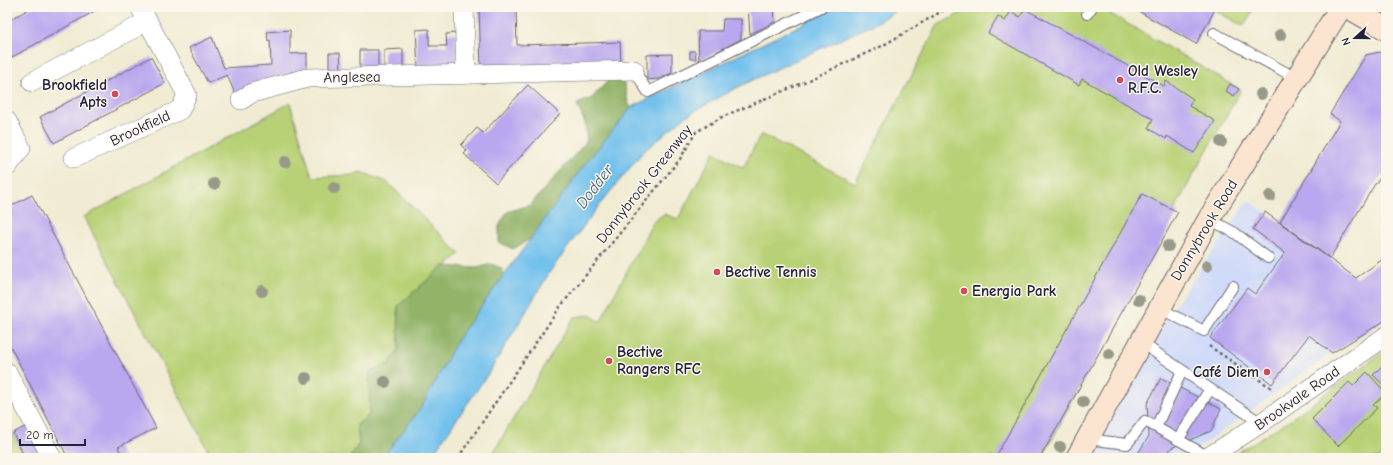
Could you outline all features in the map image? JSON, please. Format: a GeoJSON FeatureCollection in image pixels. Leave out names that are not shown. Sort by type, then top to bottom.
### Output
{"type":"FeatureCollection","features":[{"type":"Feature","properties":{"kind":"main road","name":"Donnybrook Road"},"geometry":{"type":"LineString","coordinates":[[1082,449],[1209,219],[1341,7]]}},
{"type":"Feature","properties":{"kind":"main road"},"geometry":{"type":"LineString","coordinates":[[1348,7],[1386,30]]}},
{"type":"Feature","properties":{"kind":"street"},"geometry":{"type":"LineString","coordinates":[[464,7],[466,75]]}},
{"type":"Feature","properties":{"kind":"street","name":"Brookfield"},"geometry":{"type":"LineString","coordinates":[[32,82],[144,14],[187,94],[180,110],[74,158]]}},
{"type":"Feature","properties":{"kind":"street","name":"Anglesea"},"geometry":{"type":"LineString","coordinates":[[241,100],[252,93],[307,78],[634,70]]}},
{"type":"Feature","properties":{"kind":"street"},"geometry":{"type":"LineString","coordinates":[[7,121],[21,148],[7,167]]}},
{"type":"Feature","properties":{"kind":"street","name":"Brookvale Road"},"geometry":{"type":"LineString","coordinates":[[1208,457],[1297,399],[1386,336]]}},
{"type":"Feature","properties":{"kind":"street"},"geometry":{"type":"LineString","coordinates":[[7,372],[52,458]]}},
{"type":"Feature","properties":{"kind":"lane"},"geometry":{"type":"LineString","coordinates":[[634,70],[648,92],[821,7]]}},
{"type":"Feature","properties":{"kind":"lane"},"geometry":{"type":"LineString","coordinates":[[1214,33],[1296,78]]}},
{"type":"Feature","properties":{"kind":"lane"},"geometry":{"type":"LineString","coordinates":[[1209,219],[1235,233],[1268,258]]}},
{"type":"Feature","properties":{"kind":"lane"},"geometry":{"type":"LineString","coordinates":[[1159,308],[1204,331],[1234,286]]}},
{"type":"Feature","properties":{"kind":"lane"},"geometry":{"type":"LineString","coordinates":[[1140,342],[1261,423]]}},
{"type":"Feature","properties":{"kind":"lane"},"geometry":{"type":"LineString","coordinates":[[1156,427],[1182,371]]}},
{"type":"Feature","properties":{"kind":"lane"},"geometry":{"type":"LineString","coordinates":[[1178,440],[1210,389]]}},
{"type":"Feature","properties":{"kind":"lane"},"geometry":{"type":"LineString","coordinates":[[1082,449],[1127,444],[1145,421],[1208,457]]}},
{"type":"Feature","properties":{"kind":"path","name":"Donnybrook Greenway"},"geometry":{"type":"LineString","coordinates":[[458,458],[560,307],[680,159],[696,132],[722,117],[800,84],[882,46],[949,7]]}},
{"type":"Feature","properties":{"kind":"path"},"geometry":{"type":"LineString","coordinates":[[1204,331],[1208,346],[1273,390],[1279,384],[1297,399]]}},
{"type":"Feature","properties":{"kind":"shaded area"},"geometry":{"type":"Polygon","coordinates":[[[1248,200],[1386,299],[1386,320],[1332,353],[1184,458],[1081,458],[1144,351],[1248,200]]]}},
{"type":"Feature","properties":{"kind":"green space","name":"Energia Park"},"geometry":{"type":"Polygon","coordinates":[[[973,7],[1112,7],[1109,13],[1241,90],[1192,177],[1042,458],[490,458],[574,317],[590,315],[600,322],[653,222],[664,214],[678,219],[714,152],[743,168],[761,134],[855,183],[938,25],[973,7]]]}},
{"type":"Feature","properties":{"kind":"green space"},"geometry":{"type":"Polygon","coordinates":[[[1209,7],[1255,7],[1243,26],[1209,7]]]}},
{"type":"Feature","properties":{"kind":"green space"},"geometry":{"type":"Polygon","coordinates":[[[613,75],[622,79],[633,117],[564,201],[530,239],[513,249],[499,242],[499,226],[507,212],[530,205],[587,141],[585,123],[577,104],[592,98],[613,75]]]}},
{"type":"Feature","properties":{"kind":"green space"},"geometry":{"type":"Polygon","coordinates":[[[290,103],[312,177],[353,175],[361,172],[387,182],[460,254],[398,306],[399,349],[389,364],[369,372],[370,414],[357,425],[359,444],[349,458],[212,458],[84,217],[290,103]]]}},
{"type":"Feature","properties":{"kind":"green space"},"geometry":{"type":"Polygon","coordinates":[[[491,264],[501,268],[504,275],[459,337],[421,408],[382,458],[349,458],[359,444],[357,425],[370,414],[369,372],[389,364],[399,349],[398,306],[443,266],[477,268],[491,264]]]}},
{"type":"Feature","properties":{"kind":"green space"},"geometry":{"type":"Polygon","coordinates":[[[1386,350],[1386,458],[1229,458],[1288,421],[1386,350]]]}},
{"type":"Feature","properties":{"kind":"green space"},"geometry":{"type":"Polygon","coordinates":[[[7,422],[25,458],[7,458],[7,422]]]}},
{"type":"Feature","properties":{"kind":"water","name":"Dodder"},"geometry":{"type":"Polygon","coordinates":[[[838,7],[904,7],[874,24],[742,85],[686,116],[643,152],[600,204],[551,270],[490,371],[430,458],[382,458],[421,408],[459,337],[585,164],[632,107],[838,7]]]}},
{"type":"Feature","properties":{"kind":"building","name":"Brookfield Apts"},"geometry":{"type":"Polygon","coordinates":[[[33,7],[102,7],[7,60],[7,21],[33,7]]]}},
{"type":"Feature","properties":{"kind":"building"},"geometry":{"type":"Polygon","coordinates":[[[479,7],[516,7],[517,45],[620,42],[621,65],[481,69],[479,7]]]}},
{"type":"Feature","properties":{"kind":"building"},"geometry":{"type":"Polygon","coordinates":[[[748,7],[774,7],[775,22],[750,34],[748,7]]]}},
{"type":"Feature","properties":{"kind":"building"},"geometry":{"type":"Polygon","coordinates":[[[1131,7],[1208,7],[1214,11],[1196,44],[1131,7]]]}},
{"type":"Feature","properties":{"kind":"building","name":"Old Wesley R.F.C."},"geometry":{"type":"Polygon","coordinates":[[[1025,9],[1164,86],[1166,81],[1193,99],[1189,106],[1215,121],[1194,153],[1167,136],[1166,139],[1148,128],[1153,119],[1082,79],[1079,85],[988,33],[998,16],[1005,21],[1011,11],[1020,17],[1025,9]]]}},
{"type":"Feature","properties":{"kind":"building"},"geometry":{"type":"Polygon","coordinates":[[[723,19],[741,19],[741,39],[699,61],[698,31],[722,31],[723,19]]]}},
{"type":"Feature","properties":{"kind":"building"},"geometry":{"type":"Polygon","coordinates":[[[429,29],[429,46],[447,46],[446,34],[456,33],[458,67],[418,69],[416,30],[429,29]]]}},
{"type":"Feature","properties":{"kind":"building"},"geometry":{"type":"Polygon","coordinates":[[[290,30],[290,54],[307,53],[307,72],[291,72],[236,96],[227,75],[208,83],[189,48],[212,37],[224,68],[271,65],[270,40],[268,41],[267,32],[290,30]]]}},
{"type":"Feature","properties":{"kind":"building"},"geometry":{"type":"Polygon","coordinates":[[[403,49],[403,71],[384,71],[384,50],[403,49]]]}},
{"type":"Feature","properties":{"kind":"building"},"geometry":{"type":"Polygon","coordinates":[[[360,50],[378,50],[378,69],[360,69],[360,50]]]}},
{"type":"Feature","properties":{"kind":"building"},"geometry":{"type":"Polygon","coordinates":[[[690,51],[695,51],[696,59],[690,59],[690,51]]]}},
{"type":"Feature","properties":{"kind":"building"},"geometry":{"type":"Polygon","coordinates":[[[1380,52],[1386,57],[1386,171],[1375,184],[1330,258],[1280,222],[1340,121],[1330,114],[1366,55],[1380,52]]]}},
{"type":"Feature","properties":{"kind":"building"},"geometry":{"type":"Polygon","coordinates":[[[329,53],[340,53],[341,69],[329,70],[329,53]]]}},
{"type":"Feature","properties":{"kind":"building"},"geometry":{"type":"Polygon","coordinates":[[[672,54],[672,73],[658,79],[647,80],[647,55],[672,54]]]}},
{"type":"Feature","properties":{"kind":"building","name":"Brookfield Apts"},"geometry":{"type":"Polygon","coordinates":[[[151,57],[165,83],[54,143],[40,117],[151,57]]]}},
{"type":"Feature","properties":{"kind":"building"},"geometry":{"type":"Polygon","coordinates":[[[1230,84],[1239,89],[1234,96],[1226,91],[1230,84]]]}},
{"type":"Feature","properties":{"kind":"building"},"geometry":{"type":"Polygon","coordinates":[[[528,85],[560,114],[496,183],[464,154],[467,151],[461,145],[477,128],[483,133],[528,85]]]}},
{"type":"Feature","properties":{"kind":"building"},"geometry":{"type":"Polygon","coordinates":[[[1142,194],[1178,212],[1040,458],[995,458],[1142,194]]]}},
{"type":"Feature","properties":{"kind":"building"},"geometry":{"type":"Polygon","coordinates":[[[32,195],[156,428],[118,447],[123,458],[68,458],[7,340],[7,208],[32,195]]]}},
{"type":"Feature","properties":{"kind":"building"},"geometry":{"type":"Polygon","coordinates":[[[1265,212],[1356,278],[1386,257],[1386,320],[1332,353],[1309,335],[1272,384],[1210,338],[1247,288],[1255,294],[1285,253],[1253,229],[1265,212]]]}},
{"type":"Feature","properties":{"kind":"building"},"geometry":{"type":"Polygon","coordinates":[[[1386,362],[1386,385],[1385,386],[1373,375],[1386,362]]]}},
{"type":"Feature","properties":{"kind":"building"},"geometry":{"type":"Polygon","coordinates":[[[1367,372],[1386,393],[1373,405],[1377,408],[1338,446],[1312,419],[1349,382],[1353,386],[1367,372]]]}},
{"type":"Feature","properties":{"kind":"building"},"geometry":{"type":"Polygon","coordinates":[[[1161,378],[1221,409],[1211,431],[1171,448],[1165,458],[1135,458],[1149,436],[1147,404],[1161,378]]]}},
{"type":"Feature","properties":{"kind":"building"},"geometry":{"type":"Polygon","coordinates":[[[27,426],[44,458],[25,458],[13,433],[27,426]]]}},
{"type":"Feature","properties":{"kind":"place","name":"Old Wesley R.F.C."},"geometry":{"type":"Point","coordinates":[1120,80]}},
{"type":"Feature","properties":{"kind":"place","name":"Brookfield Apts"},"geometry":{"type":"Point","coordinates":[115,94]}},
{"type":"Feature","properties":{"kind":"place","name":"Bective Tennis"},"geometry":{"type":"Point","coordinates":[717,272]}},
{"type":"Feature","properties":{"kind":"place","name":"Energia Park"},"geometry":{"type":"Point","coordinates":[964,291]}},
{"type":"Feature","properties":{"kind":"place","name":"Bective Rangers RFC"},"geometry":{"type":"Point","coordinates":[609,361]}},
{"type":"Feature","properties":{"kind":"place","name":"Café Diem"},"geometry":{"type":"Point","coordinates":[1267,372]}}]}
